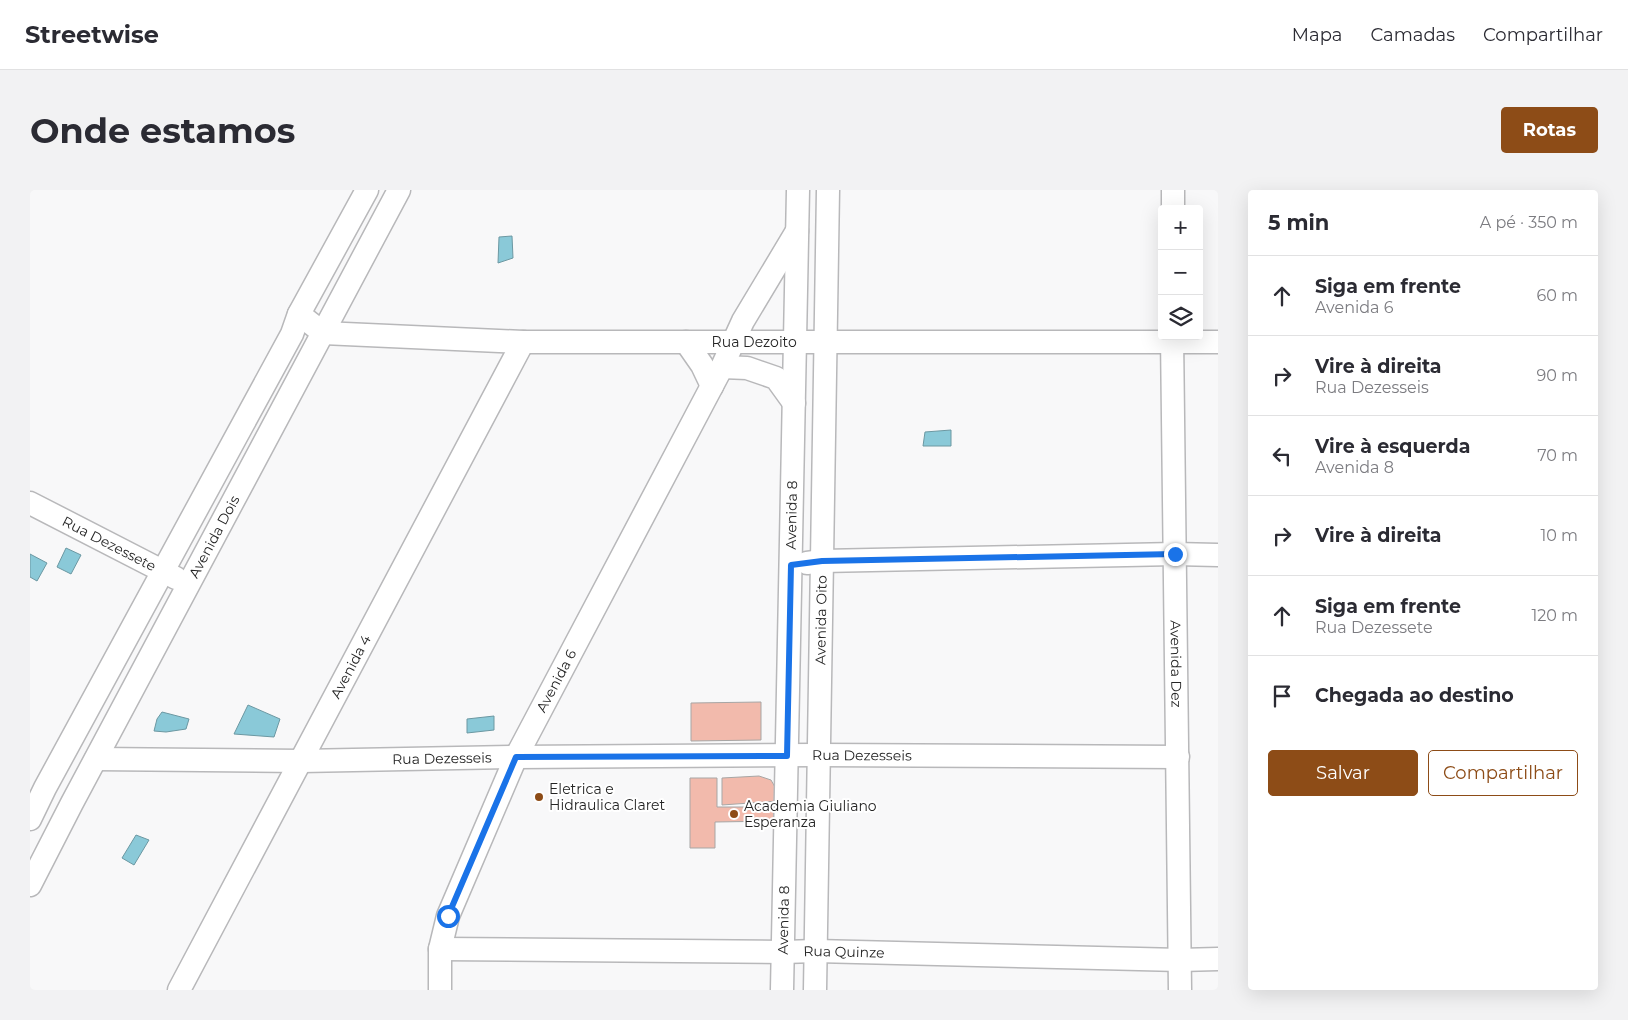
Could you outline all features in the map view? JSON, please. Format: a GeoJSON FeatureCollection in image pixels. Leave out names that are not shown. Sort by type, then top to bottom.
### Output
{"type":"FeatureCollection","features":[{"type":"Feature","properties":{"kind":"street","name":"Avenida Dois"},"geometry":{"type":"LineString","coordinates":[[30,819],[38,784],[163,571],[292,334],[300,314],[367,190]]}},
{"type":"Feature","properties":{"kind":"street","name":"Avenida Dois"},"geometry":{"type":"LineString","coordinates":[[30,885],[188,584],[399,190]]}},
{"type":"Feature","properties":{"kind":"street","name":"Avenida 8"},"geometry":{"type":"LineString","coordinates":[[782,990],[798,190]]}},
{"type":"Feature","properties":{"kind":"street","name":"Avenida Oito"},"geometry":{"type":"LineString","coordinates":[[815,990],[828,190]]}},
{"type":"Feature","properties":{"kind":"street"},"geometry":{"type":"LineString","coordinates":[[1173,190],[1173,205]]}},
{"type":"Feature","properties":{"kind":"street","name":"Avenida 6"},"geometry":{"type":"LineString","coordinates":[[440,990],[440,949],[448,916],[516,757],[717,376],[743,321],[797,232]]}},
{"type":"Feature","properties":{"kind":"street"},"geometry":{"type":"LineString","coordinates":[[300,314],[323,333]]}},
{"type":"Feature","properties":{"kind":"street","name":"Rua Dezoito"},"geometry":{"type":"LineString","coordinates":[[323,333],[524,342],[825,343],[1172,340],[1218,342]]}},
{"type":"Feature","properties":{"kind":"street","name":"Avenida Dez"},"geometry":{"type":"LineString","coordinates":[[1172,340],[1180,990]]}},
{"type":"Feature","properties":{"kind":"street","name":"Avenida 4"},"geometry":{"type":"LineString","coordinates":[[179,990],[524,342]]}},
{"type":"Feature","properties":{"kind":"street"},"geometry":{"type":"LineString","coordinates":[[686,342],[702,365],[717,376],[747,368],[776,378],[794,402]]}},
{"type":"Feature","properties":{"kind":"street"},"geometry":{"type":"LineString","coordinates":[[283,348],[307,362]]}},
{"type":"Feature","properties":{"kind":"street","name":"Rua Dezessete"},"geometry":{"type":"LineString","coordinates":[[30,503],[188,584]]}},
{"type":"Feature","properties":{"kind":"street"},"geometry":{"type":"LineString","coordinates":[[791,565],[822,561],[1175,554],[1218,555]]}},
{"type":"Feature","properties":{"kind":"street","name":"Rua Dezesseis"},"geometry":{"type":"LineString","coordinates":[[96,759],[301,761],[516,757],[818,755],[1178,757]]}},
{"type":"Feature","properties":{"kind":"street"},"geometry":{"type":"LineString","coordinates":[[38,784],[72,803]]}},
{"type":"Feature","properties":{"kind":"street","name":"Rua Quinze"},"geometry":{"type":"LineString","coordinates":[[440,949],[816,951],[1180,960],[1218,959]]}},
{"type":"Feature","properties":{"kind":"water"},"geometry":{"type":"Polygon","coordinates":[[[512,236],[513,258],[498,263],[499,237],[512,236]]]}},
{"type":"Feature","properties":{"kind":"water"},"geometry":{"type":"Polygon","coordinates":[[[951,430],[951,446],[923,446],[925,432],[951,430]]]}},
{"type":"Feature","properties":{"kind":"water"},"geometry":{"type":"Polygon","coordinates":[[[66,548],[81,555],[71,574],[57,567],[66,548]]]}},
{"type":"Feature","properties":{"kind":"water"},"geometry":{"type":"Polygon","coordinates":[[[30,554],[47,563],[37,581],[30,577],[30,554]]]}},
{"type":"Feature","properties":{"kind":"water"},"geometry":{"type":"Polygon","coordinates":[[[248,705],[280,719],[274,737],[234,734],[248,705]]]}},
{"type":"Feature","properties":{"kind":"water"},"geometry":{"type":"Polygon","coordinates":[[[162,712],[189,719],[186,729],[166,732],[154,731],[157,719],[162,712]]]}},
{"type":"Feature","properties":{"kind":"water"},"geometry":{"type":"Polygon","coordinates":[[[494,716],[494,730],[467,733],[467,719],[494,716]]]}},
{"type":"Feature","properties":{"kind":"water"},"geometry":{"type":"Polygon","coordinates":[[[136,835],[149,840],[134,865],[122,858],[136,835]]]}},
{"type":"Feature","properties":{"kind":"building"},"geometry":{"type":"Polygon","coordinates":[[[761,702],[761,740],[691,741],[691,703],[761,702]]]}},
{"type":"Feature","properties":{"kind":"building"},"geometry":{"type":"Polygon","coordinates":[[[759,776],[771,780],[779,794],[778,801],[722,805],[722,778],[759,776]]]}},
{"type":"Feature","properties":{"kind":"building","name":"Academia Giuliano Esperanza"},"geometry":{"type":"Polygon","coordinates":[[[690,778],[717,778],[717,807],[777,807],[777,821],[715,822],[715,848],[690,848],[690,778]]]}},
{"type":"Feature","properties":{"kind":"place","name":"Eletrica e Hidraulica Claret"},"geometry":{"type":"Point","coordinates":[539,797]}},
{"type":"Feature","properties":{"kind":"place","name":"Academia Giuliano Esperanza"},"geometry":{"type":"Point","coordinates":[734,814]}},
{"type":"Feature","properties":{"kind":"route"},"geometry":{"type":"LineString","coordinates":[[448,916],[516,757],[787,756],[791,565],[822,561],[1175,554]]}}]}
